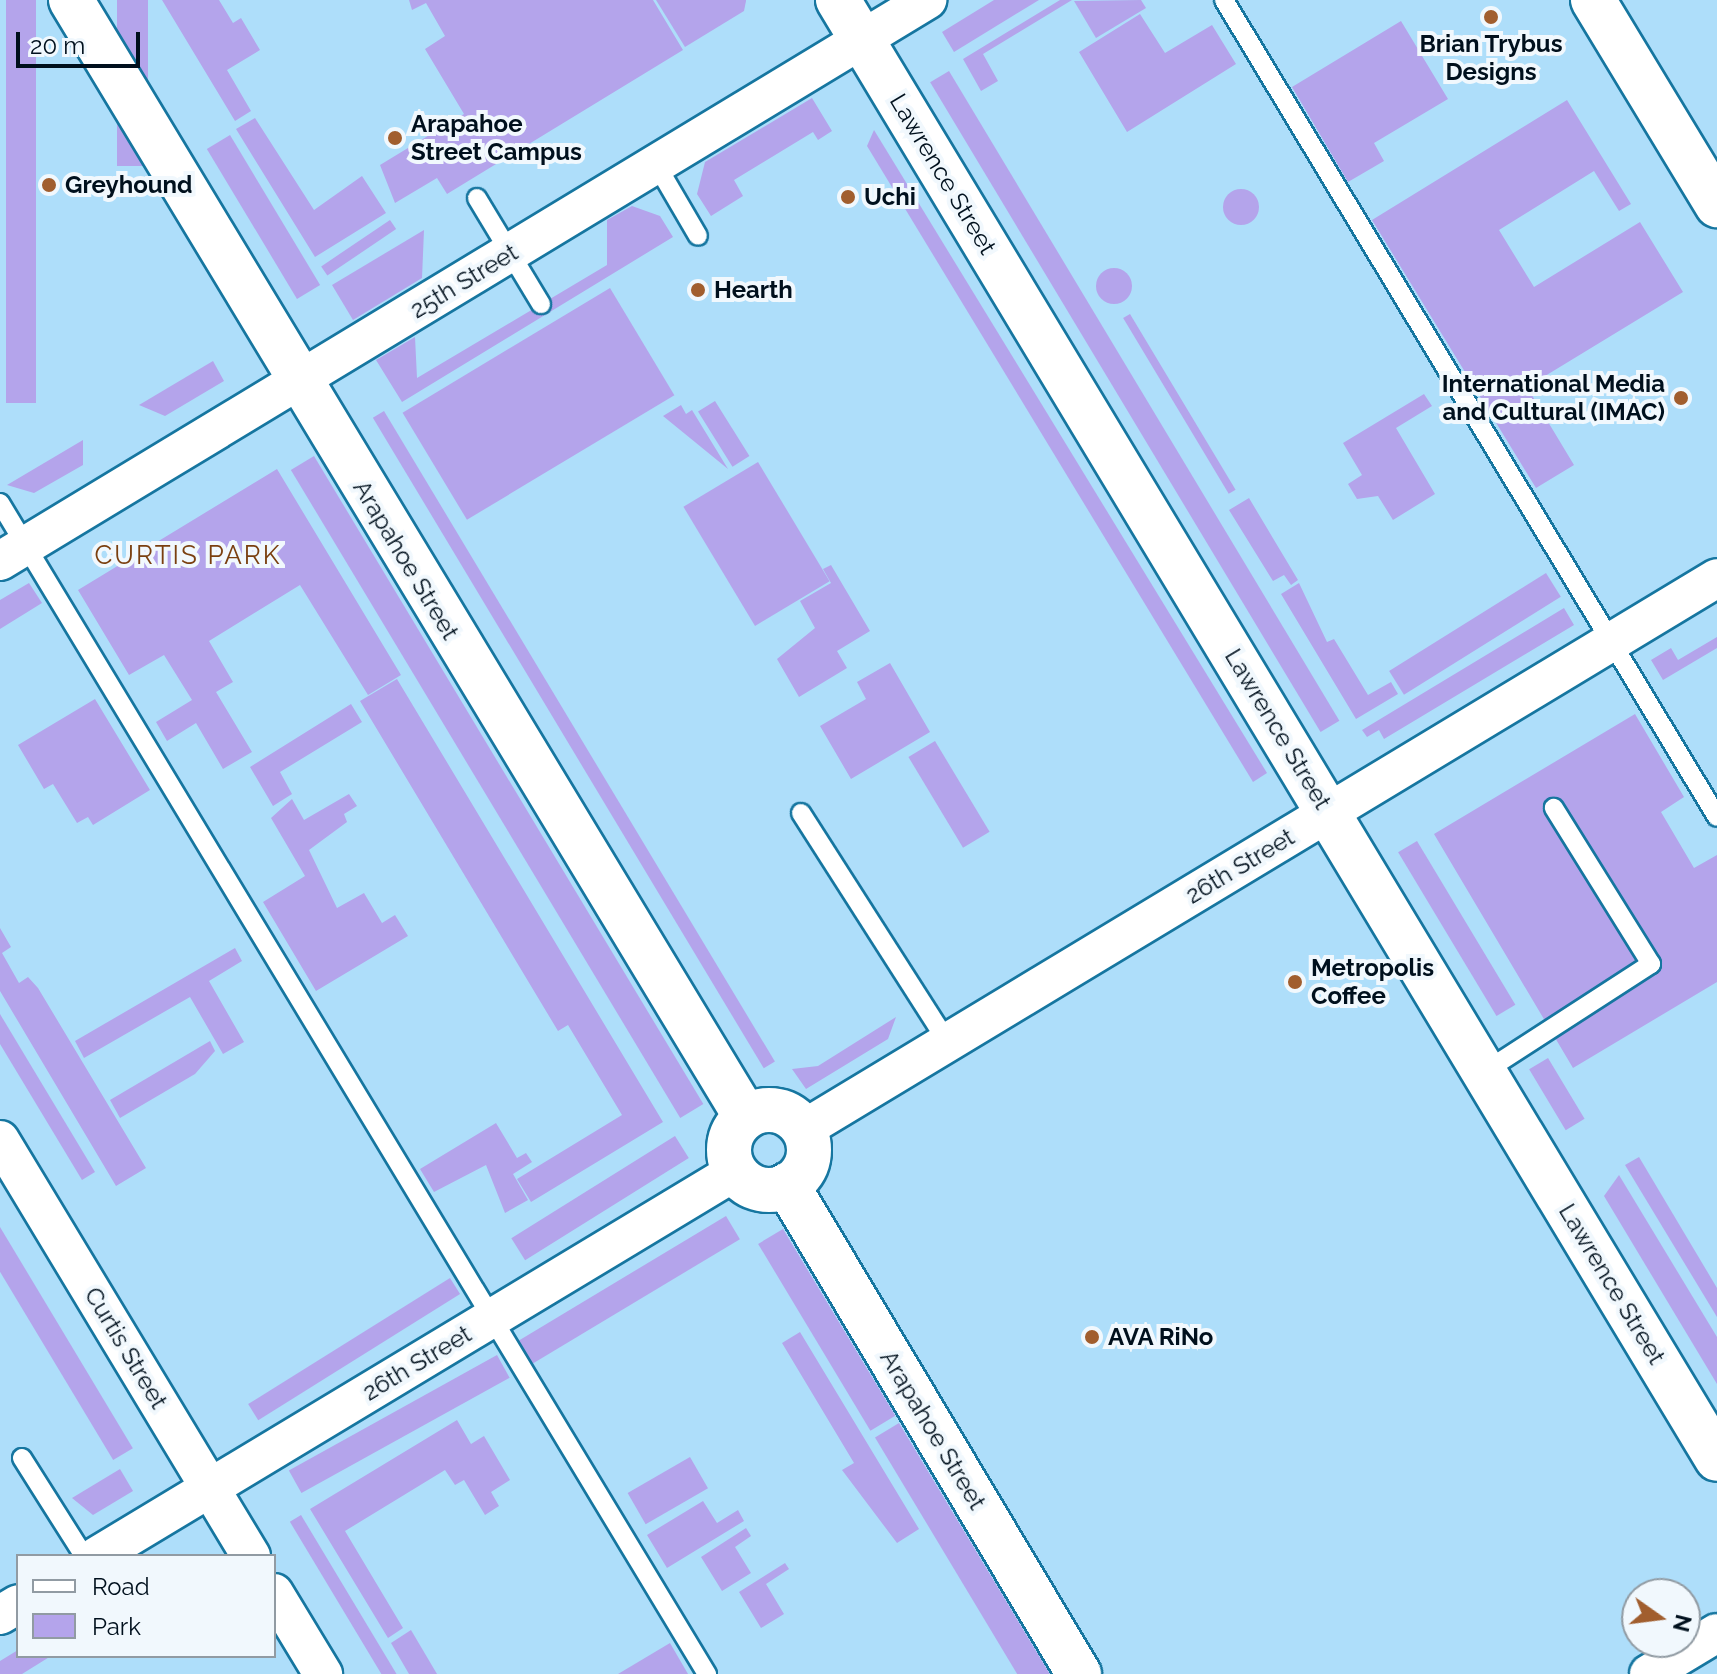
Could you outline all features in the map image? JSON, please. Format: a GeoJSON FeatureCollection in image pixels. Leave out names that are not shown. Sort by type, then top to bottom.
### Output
{"type":"FeatureCollection","features":[{"type":"Feature","properties":{"kind":"street","name":"Arapahoe Street"},"geometry":{"type":"LineString","coordinates":[[71,0],[298,382],[746,1117]]}},
{"type":"Feature","properties":{"kind":"street","name":"Lawrence Street"},"geometry":{"type":"LineString","coordinates":[[838,0],[1717,1459]]}},
{"type":"Feature","properties":{"kind":"street","name":"25th Street"},"geometry":{"type":"LineString","coordinates":[[13,553],[927,0]]}},
{"type":"Feature","properties":{"kind":"street"},"geometry":{"type":"LineString","coordinates":[[1593,0],[1717,205]]}},
{"type":"Feature","properties":{"kind":"street","name":"26th Street"},"geometry":{"type":"LineString","coordinates":[[804,1129],[1717,578]]}},
{"type":"Feature","properties":{"kind":"street"},"geometry":{"type":"LineString","coordinates":[[785,1113],[804,1129],[809,1155],[787,1185],[761,1189],[736,1171],[731,1138],[746,1117],[785,1113]]}},
{"type":"Feature","properties":{"kind":"street","name":"Curtis Street"},"geometry":{"type":"LineString","coordinates":[[0,1140],[250,1554]]}},
{"type":"Feature","properties":{"kind":"street","name":"26th Street"},"geometry":{"type":"LineString","coordinates":[[100,1554],[736,1171]]}},
{"type":"Feature","properties":{"kind":"street","name":"Arapahoe Street"},"geometry":{"type":"LineString","coordinates":[[787,1185],[1079,1674]]}},
{"type":"Feature","properties":{"kind":"street"},"geometry":{"type":"LineString","coordinates":[[276,1596],[323,1674]]}},
{"type":"Feature","properties":{"kind":"street"},"geometry":{"type":"LineString","coordinates":[[1649,1674],[1717,1633]]}},
{"type":"Feature","properties":{"kind":"lane"},"geometry":{"type":"LineString","coordinates":[[1224,0],[1717,817]]}},
{"type":"Feature","properties":{"kind":"lane"},"geometry":{"type":"LineString","coordinates":[[656,164],[698,236]]}},
{"type":"Feature","properties":{"kind":"lane"},"geometry":{"type":"LineString","coordinates":[[477,198],[541,304]]}},
{"type":"Feature","properties":{"kind":"lane"},"geometry":{"type":"LineString","coordinates":[[0,503],[13,553],[492,1318],[707,1674]]}},
{"type":"Feature","properties":{"kind":"lane"},"geometry":{"type":"LineString","coordinates":[[1484,1072],[1651,964],[1554,808]]}},
{"type":"Feature","properties":{"kind":"lane"},"geometry":{"type":"LineString","coordinates":[[801,813],[948,1043]]}},
{"type":"Feature","properties":{"kind":"lane"},"geometry":{"type":"LineString","coordinates":[[22,1458],[83,1554]]}},
{"type":"Feature","properties":{"kind":"green space"},"geometry":{"type":"Polygon","coordinates":[[[6,0],[36,0],[36,403],[6,403],[6,0]]]}},
{"type":"Feature","properties":{"kind":"green space"},"geometry":{"type":"Polygon","coordinates":[[[117,0],[148,0],[148,166],[117,166],[117,0]]]}},
{"type":"Feature","properties":{"kind":"green space"},"geometry":{"type":"Polygon","coordinates":[[[162,0],[219,0],[233,23],[241,18],[260,50],[227,70],[251,111],[235,121],[162,0]]]}},
{"type":"Feature","properties":{"kind":"green space"},"geometry":{"type":"Polygon","coordinates":[[[409,0],[653,0],[683,50],[447,194],[437,178],[395,203],[380,165],[464,114],[425,49],[445,36],[426,3],[412,10],[409,0]]]}},
{"type":"Feature","properties":{"kind":"green space"},"geometry":{"type":"Polygon","coordinates":[[[656,0],[746,1],[744,11],[685,47],[656,0]]]}},
{"type":"Feature","properties":{"kind":"green space"},"geometry":{"type":"Polygon","coordinates":[[[994,0],[1039,0],[954,52],[942,32],[994,0]]]}},
{"type":"Feature","properties":{"kind":"green space"},"geometry":{"type":"Polygon","coordinates":[[[1060,0],[1072,0],[983,54],[998,81],[981,91],[963,59],[1060,0]]]}},
{"type":"Feature","properties":{"kind":"green space"},"geometry":{"type":"Polygon","coordinates":[[[1141,0],[1146,8],[1096,38],[1074,1],[1141,0]]]}},
{"type":"Feature","properties":{"kind":"green space"},"geometry":{"type":"Polygon","coordinates":[[[1140,14],[1165,53],[1212,25],[1236,64],[1127,132],[1079,52],[1140,14]]]}},
{"type":"Feature","properties":{"kind":"green space"},"geometry":{"type":"Polygon","coordinates":[[[1401,21],[1448,99],[1374,143],[1384,161],[1348,182],[1292,87],[1401,21]]]}},
{"type":"Feature","properties":{"kind":"green space"},"geometry":{"type":"Polygon","coordinates":[[[949,71],[1339,721],[1321,732],[930,82],[949,71]]]}},
{"type":"Feature","properties":{"kind":"green space"},"geometry":{"type":"Polygon","coordinates":[[[812,98],[832,131],[818,140],[813,132],[734,180],[743,196],[711,216],[697,194],[705,162],[812,98]]]}},
{"type":"Feature","properties":{"kind":"green space"},"geometry":{"type":"Polygon","coordinates":[[[1567,100],[1631,204],[1619,211],[1594,171],[1499,230],[1534,287],[1640,222],[1683,292],[1527,387],[1574,465],[1536,488],[1372,220],[1567,100]]]}},
{"type":"Feature","properties":{"kind":"green space"},"geometry":{"type":"Polygon","coordinates":[[[255,118],[314,210],[362,176],[386,213],[315,257],[236,129],[255,118]]]}},
{"type":"Feature","properties":{"kind":"green space"},"geometry":{"type":"Polygon","coordinates":[[[874,130],[1267,773],[1253,782],[867,146],[874,130]]]}},
{"type":"Feature","properties":{"kind":"green space"},"geometry":{"type":"Polygon","coordinates":[[[230,135],[320,285],[297,299],[207,149],[230,135]]]}},
{"type":"Feature","properties":{"kind":"green space"},"geometry":{"type":"Polygon","coordinates":[[[1241,189],[1254,194],[1259,207],[1254,220],[1241,225],[1228,220],[1223,207],[1228,194],[1241,189]]]}},
{"type":"Feature","properties":{"kind":"green space"},"geometry":{"type":"Polygon","coordinates":[[[632,206],[660,216],[673,237],[402,402],[376,360],[415,337],[417,378],[607,265],[607,220],[632,206]]]}},
{"type":"Feature","properties":{"kind":"green space"},"geometry":{"type":"Polygon","coordinates":[[[390,220],[396,229],[327,276],[321,266],[390,220]]]}},
{"type":"Feature","properties":{"kind":"green space"},"geometry":{"type":"Polygon","coordinates":[[[424,230],[422,278],[353,320],[332,285],[424,230]]]}},
{"type":"Feature","properties":{"kind":"green space"},"geometry":{"type":"Polygon","coordinates":[[[1114,268],[1127,273],[1132,286],[1127,299],[1114,304],[1101,299],[1096,286],[1101,273],[1114,268]]]}},
{"type":"Feature","properties":{"kind":"green space"},"geometry":{"type":"Polygon","coordinates":[[[610,288],[674,395],[467,520],[403,413],[610,288]]]}},
{"type":"Feature","properties":{"kind":"green space"},"geometry":{"type":"Polygon","coordinates":[[[1130,314],[1236,490],[1229,494],[1123,318],[1130,314]]]}},
{"type":"Feature","properties":{"kind":"green space"},"geometry":{"type":"Polygon","coordinates":[[[213,361],[224,381],[165,416],[139,405],[213,361]]]}},
{"type":"Feature","properties":{"kind":"green space"},"geometry":{"type":"Polygon","coordinates":[[[1424,394],[1432,406],[1396,428],[1435,494],[1393,520],[1378,496],[1357,499],[1348,484],[1362,475],[1343,443],[1424,394]]]}},
{"type":"Feature","properties":{"kind":"green space"},"geometry":{"type":"Polygon","coordinates":[[[715,401],[749,456],[732,467],[698,412],[715,401]]]}},
{"type":"Feature","properties":{"kind":"green space"},"geometry":{"type":"Polygon","coordinates":[[[681,405],[686,414],[692,410],[728,469],[663,416],[681,405]]]}},
{"type":"Feature","properties":{"kind":"green space"},"geometry":{"type":"Polygon","coordinates":[[[384,411],[775,1062],[764,1068],[373,418],[384,411]]]}},
{"type":"Feature","properties":{"kind":"green space"},"geometry":{"type":"Polygon","coordinates":[[[83,440],[83,465],[34,493],[7,485],[83,440]]]}},
{"type":"Feature","properties":{"kind":"green space"},"geometry":{"type":"Polygon","coordinates":[[[314,456],[703,1104],[680,1118],[291,470],[314,456]]]}},
{"type":"Feature","properties":{"kind":"green space"},"geometry":{"type":"Polygon","coordinates":[[[758,462],[830,581],[755,626],[683,507],[758,462]]]}},
{"type":"Feature","properties":{"kind":"green space"},"geometry":{"type":"Polygon","coordinates":[[[277,469],[401,675],[368,695],[300,585],[209,641],[233,682],[216,692],[252,752],[223,769],[196,723],[167,741],[156,722],[192,700],[164,655],[129,675],[78,590],[277,469]]]}},
{"type":"Feature","properties":{"kind":"green space"},"geometry":{"type":"Polygon","coordinates":[[[1249,498],[1298,580],[1291,585],[1284,575],[1273,581],[1229,510],[1249,498]]]}},
{"type":"Feature","properties":{"kind":"green space"},"geometry":{"type":"Polygon","coordinates":[[[831,565],[870,631],[837,651],[847,668],[799,697],[777,659],[815,628],[800,601],[831,583],[823,569],[831,565]]]}},
{"type":"Feature","properties":{"kind":"green space"},"geometry":{"type":"Polygon","coordinates":[[[1546,573],[1561,597],[1404,695],[1389,671],[1546,573]]]}},
{"type":"Feature","properties":{"kind":"green space"},"geometry":{"type":"Polygon","coordinates":[[[29,583],[42,603],[0,629],[0,600],[29,583]]]}},
{"type":"Feature","properties":{"kind":"green space"},"geometry":{"type":"Polygon","coordinates":[[[1299,583],[1327,642],[1334,639],[1368,695],[1391,682],[1398,694],[1356,719],[1281,594],[1299,583]]]}},
{"type":"Feature","properties":{"kind":"green space"},"geometry":{"type":"Polygon","coordinates":[[[1564,608],[1574,625],[1384,739],[1379,730],[1367,737],[1362,730],[1564,608]]]}},
{"type":"Feature","properties":{"kind":"green space"},"geometry":{"type":"Polygon","coordinates":[[[1717,637],[1717,648],[1663,680],[1651,660],[1671,648],[1678,660],[1717,637]]]}},
{"type":"Feature","properties":{"kind":"green space"},"geometry":{"type":"Polygon","coordinates":[[[890,663],[930,732],[851,779],[820,726],[866,699],[857,682],[890,663]]]}},
{"type":"Feature","properties":{"kind":"green space"},"geometry":{"type":"Polygon","coordinates":[[[397,679],[663,1122],[531,1202],[517,1179],[622,1115],[568,1025],[558,1031],[360,701],[397,679]]]}},
{"type":"Feature","properties":{"kind":"green space"},"geometry":{"type":"Polygon","coordinates":[[[95,699],[150,790],[93,825],[88,817],[77,823],[53,784],[44,789],[18,745],[95,699]]]}},
{"type":"Feature","properties":{"kind":"green space"},"geometry":{"type":"Polygon","coordinates":[[[351,704],[362,722],[280,772],[292,794],[273,806],[250,767],[351,704]]]}},
{"type":"Feature","properties":{"kind":"green space"},"geometry":{"type":"Polygon","coordinates":[[[1635,714],[1684,797],[1661,812],[1694,868],[1717,855],[1717,982],[1573,1068],[1434,834],[1635,714]]]}},
{"type":"Feature","properties":{"kind":"green space"},"geometry":{"type":"Polygon","coordinates":[[[935,741],[990,832],[963,848],[908,757],[935,741]]]}},
{"type":"Feature","properties":{"kind":"green space"},"geometry":{"type":"Polygon","coordinates":[[[349,794],[357,806],[344,814],[347,822],[309,850],[337,908],[364,893],[382,923],[395,915],[408,936],[316,991],[263,902],[305,876],[271,818],[292,799],[304,820],[349,794]]]}},
{"type":"Feature","properties":{"kind":"green space"},"geometry":{"type":"Polygon","coordinates":[[[1417,841],[1515,1005],[1497,1016],[1398,852],[1417,841]]]}},
{"type":"Feature","properties":{"kind":"green space"},"geometry":{"type":"Polygon","coordinates":[[[0,928],[11,947],[2,953],[19,983],[28,977],[38,988],[146,1168],[116,1186],[0,991],[0,928]]]}},
{"type":"Feature","properties":{"kind":"green space"},"geometry":{"type":"Polygon","coordinates":[[[235,948],[242,961],[209,981],[244,1042],[223,1054],[190,997],[84,1058],[75,1041],[235,948]]]}},
{"type":"Feature","properties":{"kind":"green space"},"geometry":{"type":"Polygon","coordinates":[[[0,1014],[95,1172],[82,1180],[0,1044],[0,1014]]]}},
{"type":"Feature","properties":{"kind":"green space"},"geometry":{"type":"Polygon","coordinates":[[[896,1017],[888,1039],[806,1089],[792,1069],[818,1066],[896,1017]]]}},
{"type":"Feature","properties":{"kind":"green space"},"geometry":{"type":"Polygon","coordinates":[[[210,1041],[215,1051],[195,1074],[120,1118],[110,1100],[210,1041]]]}},
{"type":"Feature","properties":{"kind":"green space"},"geometry":{"type":"Polygon","coordinates":[[[1548,1058],[1585,1119],[1566,1130],[1529,1069],[1548,1058]]]}},
{"type":"Feature","properties":{"kind":"green space"},"geometry":{"type":"Polygon","coordinates":[[[496,1123],[517,1158],[526,1153],[532,1162],[513,1174],[528,1200],[505,1213],[486,1165],[434,1192],[420,1169],[496,1123]]]}},
{"type":"Feature","properties":{"kind":"green space"},"geometry":{"type":"Polygon","coordinates":[[[675,1136],[689,1158],[525,1260],[511,1238],[675,1136]]]}},
{"type":"Feature","properties":{"kind":"green space"},"geometry":{"type":"Polygon","coordinates":[[[1639,1157],[1717,1288],[1717,1317],[1625,1165],[1639,1157]]]}},
{"type":"Feature","properties":{"kind":"green space"},"geometry":{"type":"Polygon","coordinates":[[[1619,1175],[1717,1337],[1717,1384],[1604,1196],[1619,1175]]]}},
{"type":"Feature","properties":{"kind":"green space"},"geometry":{"type":"Polygon","coordinates":[[[726,1216],[740,1239],[531,1365],[517,1342],[726,1216]]]}},
{"type":"Feature","properties":{"kind":"green space"},"geometry":{"type":"Polygon","coordinates":[[[0,1227],[133,1448],[113,1460],[0,1272],[0,1227]]]}},
{"type":"Feature","properties":{"kind":"green space"},"geometry":{"type":"Polygon","coordinates":[[[783,1229],[895,1416],[870,1431],[758,1244],[783,1229]]]}},
{"type":"Feature","properties":{"kind":"green space"},"geometry":{"type":"Polygon","coordinates":[[[450,1278],[460,1294],[258,1420],[248,1404],[450,1278]]]}},
{"type":"Feature","properties":{"kind":"green space"},"geometry":{"type":"Polygon","coordinates":[[[800,1332],[919,1529],[897,1543],[842,1470],[854,1463],[782,1343],[800,1332]]]}},
{"type":"Feature","properties":{"kind":"green space"},"geometry":{"type":"Polygon","coordinates":[[[497,1355],[510,1378],[301,1493],[289,1470],[497,1355]]]}},
{"type":"Feature","properties":{"kind":"green space"},"geometry":{"type":"Polygon","coordinates":[[[457,1420],[471,1444],[484,1436],[510,1480],[491,1492],[499,1506],[485,1515],[464,1480],[455,1485],[445,1470],[345,1531],[403,1628],[388,1638],[310,1509],[457,1420]]]}},
{"type":"Feature","properties":{"kind":"green space"},"geometry":{"type":"Polygon","coordinates":[[[899,1423],[1050,1674],[1017,1674],[875,1437],[899,1423]]]}},
{"type":"Feature","properties":{"kind":"green space"},"geometry":{"type":"Polygon","coordinates":[[[690,1457],[708,1488],[646,1524],[628,1493],[690,1457]]]}},
{"type":"Feature","properties":{"kind":"green space"},"geometry":{"type":"Polygon","coordinates":[[[120,1469],[133,1491],[93,1515],[72,1498],[120,1469]]]}},
{"type":"Feature","properties":{"kind":"green space"},"geometry":{"type":"Polygon","coordinates":[[[703,1501],[717,1523],[738,1510],[744,1521],[667,1568],[647,1535],[703,1501]]]}},
{"type":"Feature","properties":{"kind":"green space"},"geometry":{"type":"Polygon","coordinates":[[[301,1515],[397,1674],[381,1674],[290,1522],[301,1515]]]}},
{"type":"Feature","properties":{"kind":"green space"},"geometry":{"type":"Polygon","coordinates":[[[746,1528],[751,1536],[735,1547],[751,1573],[722,1591],[701,1557],[746,1528]]]}},
{"type":"Feature","properties":{"kind":"green space"},"geometry":{"type":"Polygon","coordinates":[[[785,1563],[789,1569],[766,1584],[784,1614],[761,1628],[739,1592],[785,1563]]]}},
{"type":"Feature","properties":{"kind":"green space"},"geometry":{"type":"Polygon","coordinates":[[[411,1630],[437,1674],[409,1674],[391,1643],[411,1630]]]}},
{"type":"Feature","properties":{"kind":"green space"},"geometry":{"type":"Polygon","coordinates":[[[670,1643],[688,1674],[618,1674],[670,1643]]]}},
{"type":"Feature","properties":{"kind":"green space"},"geometry":{"type":"Polygon","coordinates":[[[16,1651],[16,1658],[48,1658],[22,1674],[0,1674],[0,1661],[16,1651]]]}},
{"type":"Feature","properties":{"kind":"place","name":"Brian Trybus Designs"},"geometry":{"type":"Point","coordinates":[1491,17]}},
{"type":"Feature","properties":{"kind":"place","name":"Arapahoe Street Campus"},"geometry":{"type":"Point","coordinates":[395,138]}},
{"type":"Feature","properties":{"kind":"place","name":"Greyhound"},"geometry":{"type":"Point","coordinates":[49,185]}},
{"type":"Feature","properties":{"kind":"place","name":"Uchi"},"geometry":{"type":"Point","coordinates":[848,197]}},
{"type":"Feature","properties":{"kind":"place","name":"Hearth"},"geometry":{"type":"Point","coordinates":[698,290]}},
{"type":"Feature","properties":{"kind":"place","name":"International Media and Cultural (IMAC)"},"geometry":{"type":"Point","coordinates":[1681,398]}},
{"type":"Feature","properties":{"kind":"place","name":"Metropolis Coffee"},"geometry":{"type":"Point","coordinates":[1295,982]}},
{"type":"Feature","properties":{"kind":"place","name":"AVA RiNo"},"geometry":{"type":"Point","coordinates":[1092,1337]}},
{"type":"Feature","properties":{"kind":"district","name":"CURTIS PARK"},"geometry":{"type":"Point","coordinates":[188,556]}}]}
